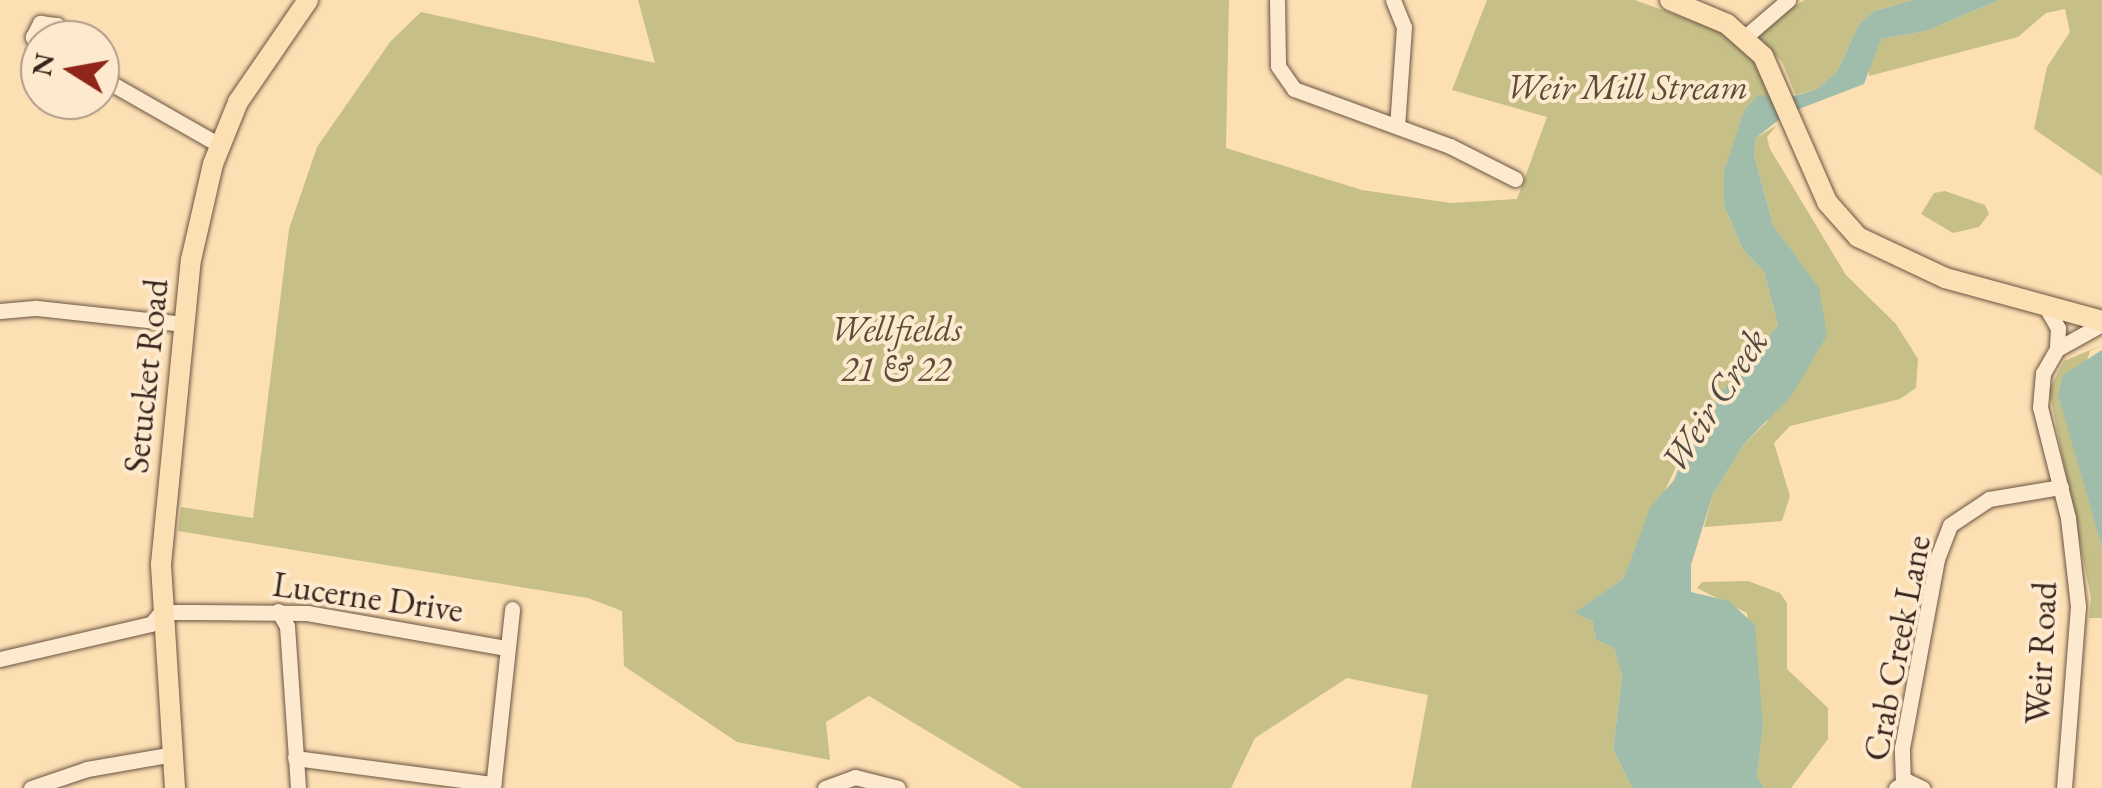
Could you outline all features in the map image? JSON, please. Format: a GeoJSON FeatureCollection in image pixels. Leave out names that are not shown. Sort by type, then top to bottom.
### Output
{"type":"FeatureCollection","features":[{"type":"Feature","properties":{"kind":"main road"},"geometry":{"type":"LineString","coordinates":[[1670,0],[1745,37],[1782,90],[1827,202],[1858,237],[1920,269],[2102,322]]}},
{"type":"Feature","properties":{"kind":"main road","name":"Setucket Road"},"geometry":{"type":"LineString","coordinates":[[176,788],[162,612],[164,524],[197,230],[221,146],[254,74],[304,1]]}},
{"type":"Feature","properties":{"kind":"street"},"geometry":{"type":"LineString","coordinates":[[1277,0],[1284,80],[1307,98],[1397,126],[1515,180]]}},
{"type":"Feature","properties":{"kind":"street"},"geometry":{"type":"LineString","coordinates":[[1394,0],[1404,27],[1397,126]]}},
{"type":"Feature","properties":{"kind":"street"},"geometry":{"type":"LineString","coordinates":[[1745,37],[1788,0]]}},
{"type":"Feature","properties":{"kind":"street"},"geometry":{"type":"LineString","coordinates":[[120,89],[221,146]]}},
{"type":"Feature","properties":{"kind":"street"},"geometry":{"type":"LineString","coordinates":[[0,310],[37,308],[184,324]]}},
{"type":"Feature","properties":{"kind":"street"},"geometry":{"type":"LineString","coordinates":[[2047,309],[2058,328],[2056,350]]}},
{"type":"Feature","properties":{"kind":"street"},"geometry":{"type":"LineString","coordinates":[[2056,350],[2102,322]]}},
{"type":"Feature","properties":{"kind":"street","name":"Weir Road"},"geometry":{"type":"LineString","coordinates":[[2056,350],[2039,396],[2061,488],[2078,606],[2064,788]]}},
{"type":"Feature","properties":{"kind":"street","name":"Crab Creek Lane"},"geometry":{"type":"LineString","coordinates":[[1922,788],[1899,785],[1902,748],[1937,559],[1950,526],[1989,499],[2061,488]]}},
{"type":"Feature","properties":{"kind":"street"},"geometry":{"type":"LineString","coordinates":[[295,758],[493,786],[512,609]]}},
{"type":"Feature","properties":{"kind":"street"},"geometry":{"type":"LineString","coordinates":[[278,611],[287,626],[298,788]]}},
{"type":"Feature","properties":{"kind":"street","name":"Lucerne Drive"},"geometry":{"type":"LineString","coordinates":[[162,612],[278,611],[506,648]]}},
{"type":"Feature","properties":{"kind":"street"},"geometry":{"type":"LineString","coordinates":[[0,659],[151,624],[162,612]]}},
{"type":"Feature","properties":{"kind":"street"},"geometry":{"type":"LineString","coordinates":[[31,788],[88,769],[173,754]]}},
{"type":"Feature","properties":{"kind":"street"},"geometry":{"type":"LineString","coordinates":[[825,788],[854,778],[898,788]]}},
{"type":"Feature","properties":{"kind":"green space","name":"Wellfields 21 & 22"},"geometry":{"type":"Polygon","coordinates":[[[638,0],[1229,0],[1226,148],[1362,190],[1451,203],[1517,199],[1547,117],[1452,90],[1487,0],[1635,0],[1720,31],[1753,58],[1774,96],[1754,105],[1742,121],[1724,171],[1724,205],[1742,248],[1764,272],[1778,325],[1698,420],[1624,578],[1575,613],[1592,621],[1596,640],[1614,648],[1622,675],[1613,749],[1632,788],[1411,788],[1428,695],[1347,678],[1255,738],[1231,788],[1022,788],[869,696],[826,722],[830,760],[737,742],[624,666],[622,611],[588,598],[178,531],[181,507],[253,518],[289,229],[317,147],[390,42],[421,12],[655,63],[638,0]]]}},
{"type":"Feature","properties":{"kind":"green space","name":"Weir Mill Stream"},"geometry":{"type":"Polygon","coordinates":[[[1805,0],[1913,0],[1874,11],[1859,24],[1837,72],[1817,89],[1796,95],[1782,62],[1752,31],[1805,0]]]}},
{"type":"Feature","properties":{"kind":"green space"},"geometry":{"type":"Polygon","coordinates":[[[1999,0],[2102,0],[2102,176],[2034,129],[2047,67],[2070,32],[2065,9],[2046,13],[2018,37],[1869,76],[1868,61],[1881,39],[1926,31],[1999,0]]]}},
{"type":"Feature","properties":{"kind":"green space"},"geometry":{"type":"Polygon","coordinates":[[[1777,125],[1767,137],[1770,149],[1846,275],[1896,324],[1918,359],[1916,388],[1900,399],[1790,426],[1774,443],[1790,496],[1782,521],[1704,527],[1713,494],[1744,444],[1767,422],[1818,288],[1773,225],[1754,155],[1756,138],[1777,125]]]}},
{"type":"Feature","properties":{"kind":"green space"},"geometry":{"type":"Polygon","coordinates":[[[1945,191],[1985,205],[1989,214],[1979,227],[1953,233],[1921,214],[1934,193],[1945,191]]]}},
{"type":"Feature","properties":{"kind":"green space"},"geometry":{"type":"Polygon","coordinates":[[[2102,345],[2090,351],[2068,418],[2102,547],[2102,618],[2089,618],[2091,598],[2049,390],[2064,361],[2102,345]]]}},
{"type":"Feature","properties":{"kind":"green space"},"geometry":{"type":"Polygon","coordinates":[[[1748,581],[1780,593],[1787,603],[1787,669],[1828,708],[1828,739],[1791,788],[1764,788],[1757,776],[1763,726],[1747,613],[1697,588],[1702,582],[1748,581]]]}},
{"type":"Feature","properties":{"kind":"shaded area"},"geometry":{"type":"Polygon","coordinates":[[[1913,0],[1999,0],[1926,31],[1881,39],[1864,84],[1786,114],[1756,138],[1754,155],[1773,225],[1819,288],[1827,335],[1792,395],[1744,444],[1713,494],[1691,565],[1691,592],[1729,601],[1755,625],[1763,727],[1757,776],[1764,788],[1632,788],[1613,749],[1622,676],[1614,648],[1596,640],[1592,621],[1574,613],[1624,578],[1650,508],[1674,480],[1698,420],[1778,325],[1764,272],[1742,248],[1724,205],[1724,171],[1744,111],[1758,95],[1791,97],[1817,89],[1837,72],[1859,24],[1874,11],[1913,0]]]}},
{"type":"Feature","properties":{"kind":"shaded area"},"geometry":{"type":"Polygon","coordinates":[[[2102,350],[2102,547],[2058,395],[2063,375],[2102,350]]]}},
{"type":"Feature","properties":{"kind":"water label","name":"Weir Creek"},"geometry":{"type":"Point","coordinates":[1714,400]}}]}
